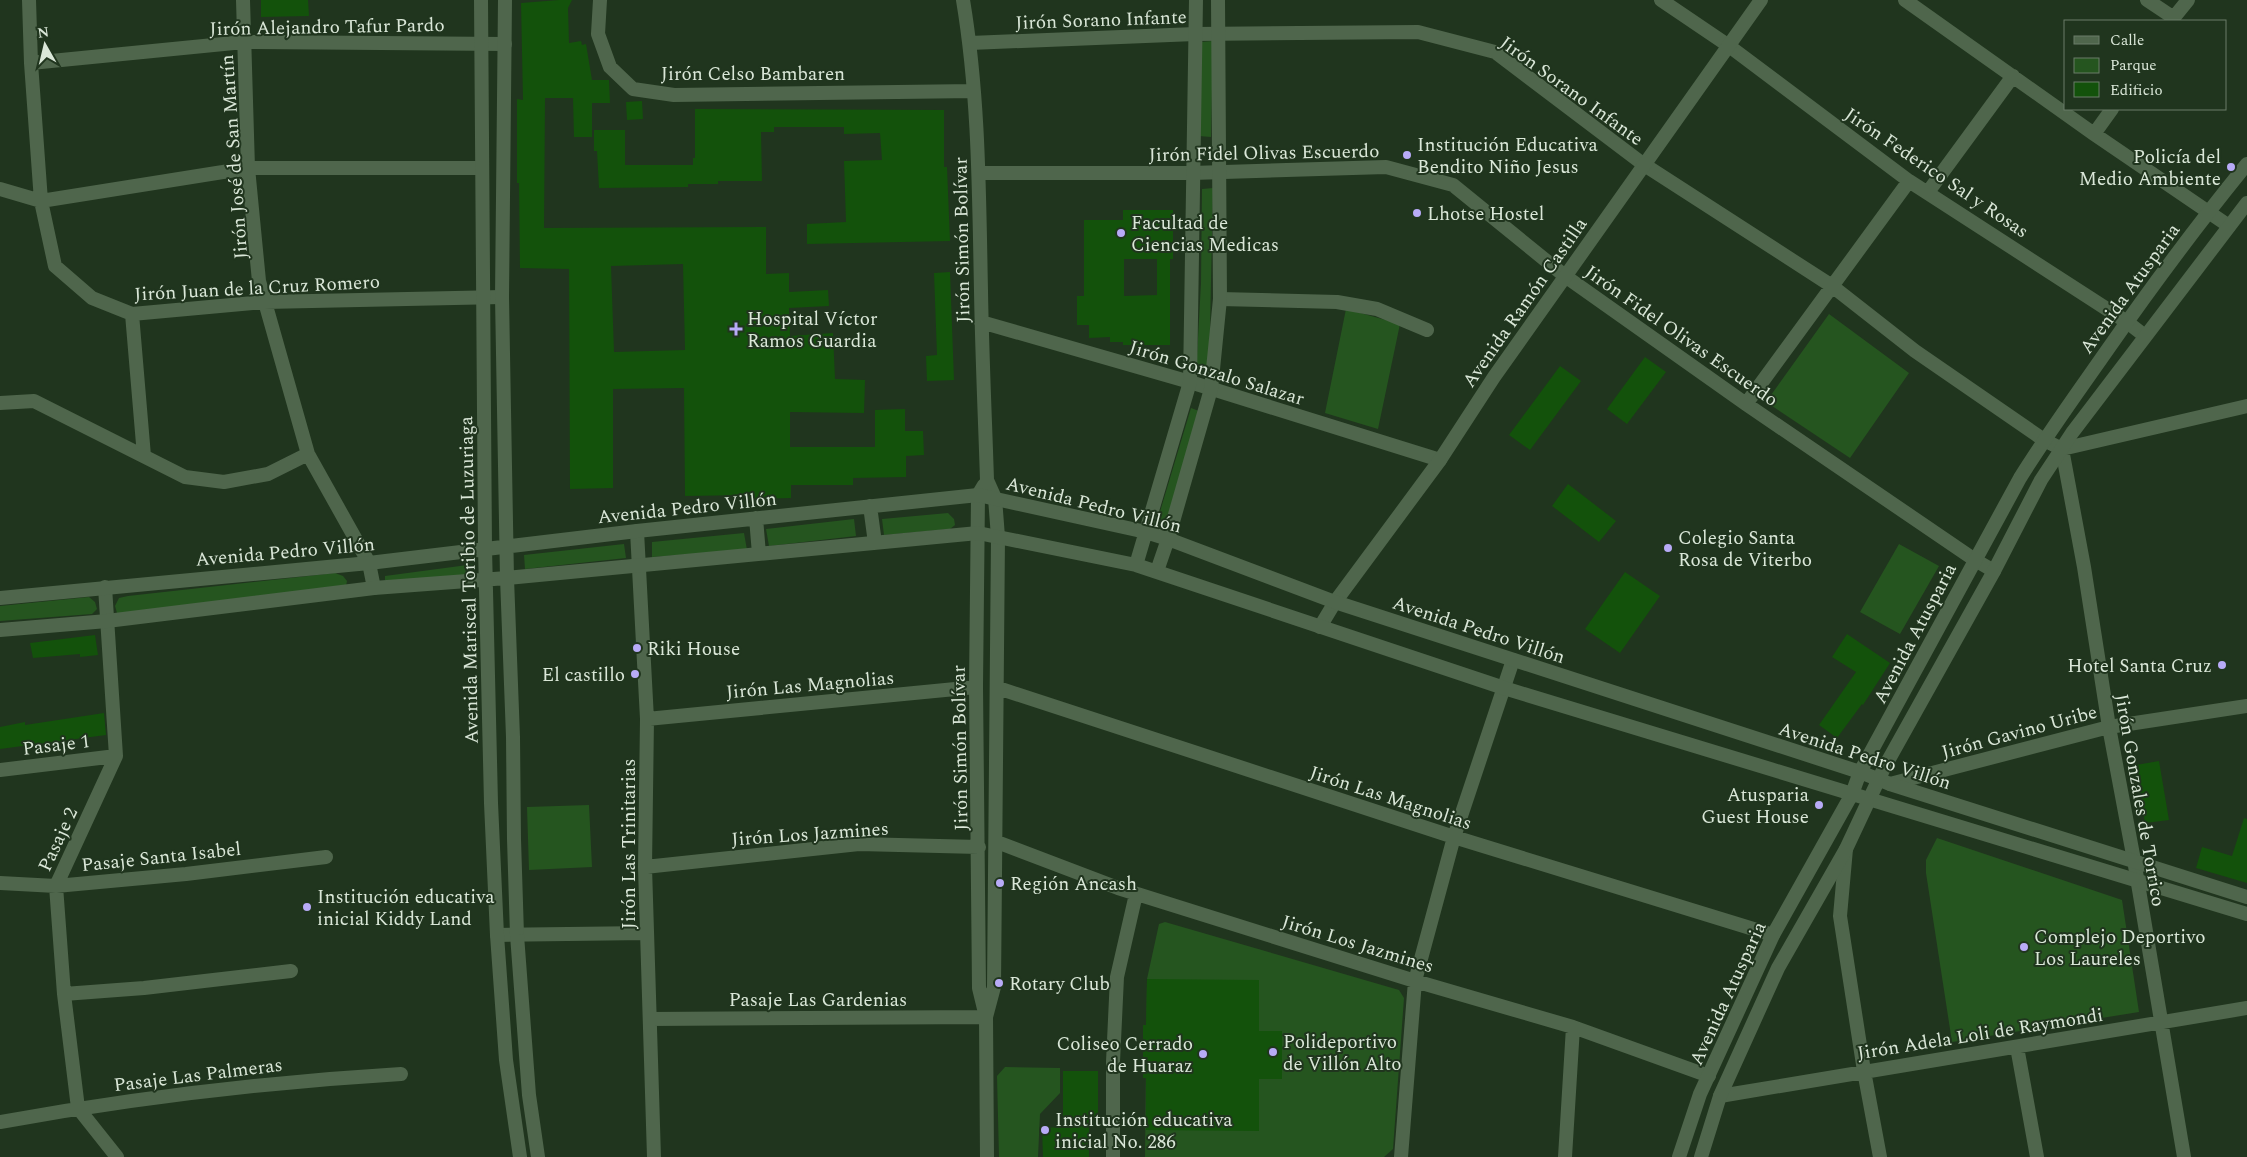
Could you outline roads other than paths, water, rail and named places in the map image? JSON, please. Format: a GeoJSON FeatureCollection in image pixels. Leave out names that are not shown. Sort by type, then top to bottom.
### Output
{"type":"FeatureCollection","features":[{"type":"Feature","properties":{"kind":"street","name":"Jirón Juan de la Cruz Romero"},"geometry":{"type":"LineString","coordinates":[[29,0],[31,63],[41,201],[55,266],[92,298],[132,314],[265,302],[502,298]]}},
{"type":"Feature","properties":{"kind":"street","name":"Jirón José de San Martín"},"geometry":{"type":"LineString","coordinates":[[243,0],[248,168],[260,281],[308,454],[369,563],[374,588]]}},
{"type":"Feature","properties":{"kind":"street","name":"Avenida Mariscal Toribio de Luzuriaga"},"geometry":{"type":"LineString","coordinates":[[482,0],[482,298],[491,803],[497,935],[506,1060],[520,1157]]}},
{"type":"Feature","properties":{"kind":"street","name":"Avenida Mariscal Toribio de Luzuriaga"},"geometry":{"type":"LineString","coordinates":[[505,0],[502,298],[513,802],[517,935],[529,1095],[538,1157]]}},
{"type":"Feature","properties":{"kind":"street","name":"Jirón Celso Bambaren"},"geometry":{"type":"LineString","coordinates":[[600,0],[598,34],[610,67],[633,89],[674,96],[974,91]]}},
{"type":"Feature","properties":{"kind":"street","name":"Jirón Simón Bolívar"},"geometry":{"type":"LineString","coordinates":[[963,0],[970,43],[979,173],[981,322],[987,480],[995,498],[998,537],[997,842],[994,987],[986,1017]]}},
{"type":"Feature","properties":{"kind":"street"},"geometry":{"type":"LineString","coordinates":[[1136,565],[1190,382],[1196,0]]}},
{"type":"Feature","properties":{"kind":"street"},"geometry":{"type":"LineString","coordinates":[[1157,572],[1211,389],[1220,299],[1218,0]]}},
{"type":"Feature","properties":{"kind":"street","name":"Jirón Federico Sal y Rosas"},"geometry":{"type":"LineString","coordinates":[[1661,0],[1729,46],[1909,181],[2127,322],[2145,336]]}},
{"type":"Feature","properties":{"kind":"street","name":"Avenida Ramón Castilla"},"geometry":{"type":"LineString","coordinates":[[1320,627],[1336,602],[1440,460],[1494,377],[1643,164],[1761,0]]}},
{"type":"Feature","properties":{"kind":"street"},"geometry":{"type":"LineString","coordinates":[[1905,0],[2094,134],[2229,226]]}},
{"type":"Feature","properties":{"kind":"street"},"geometry":{"type":"LineString","coordinates":[[2147,0],[2172,20],[2188,0]]}},
{"type":"Feature","properties":{"kind":"street","name":"Jirón Sorano Infante"},"geometry":{"type":"LineString","coordinates":[[970,43],[1195,34],[1418,32],[1495,52],[1643,164],[1832,286],[1915,351],[2044,440],[2062,449]]}},
{"type":"Feature","properties":{"kind":"street","name":"Jirón Alejandro Tafur Pardo"},"geometry":{"type":"LineString","coordinates":[[31,63],[244,42],[505,44]]}},
{"type":"Feature","properties":{"kind":"street"},"geometry":{"type":"LineString","coordinates":[[1928,192],[2013,76]]}},
{"type":"Feature","properties":{"kind":"street"},"geometry":{"type":"LineString","coordinates":[[2094,134],[2111,110]]}},
{"type":"Feature","properties":{"kind":"street","name":"Avenida Atusparia"},"geometry":{"type":"LineString","coordinates":[[1679,1157],[1700,1094],[1773,935],[1852,794],[1860,772],[1975,560],[2044,440],[2208,211],[2247,164]]}},
{"type":"Feature","properties":{"kind":"street","name":"Jirón Fidel Olivas Escuerdo"},"geometry":{"type":"LineString","coordinates":[[979,173],[1192,173],[1386,167],[1453,185],[1565,276],[1746,404],[1994,571]]}},
{"type":"Feature","properties":{"kind":"street"},"geometry":{"type":"LineString","coordinates":[[0,189],[41,201],[248,168],[481,168]]}},
{"type":"Feature","properties":{"kind":"street"},"geometry":{"type":"LineString","coordinates":[[1746,404],[1909,181]]}},
{"type":"Feature","properties":{"kind":"street","name":"Avenida Atusparia"},"geometry":{"type":"LineString","coordinates":[[1701,1157],[1720,1096],[1778,968],[1846,849],[1870,799],[1885,782],[2041,480],[2145,336],[2247,203]]}},
{"type":"Feature","properties":{"kind":"street"},"geometry":{"type":"LineString","coordinates":[[1220,299],[1336,302],[1377,309],[1427,330]]}},
{"type":"Feature","properties":{"kind":"street"},"geometry":{"type":"LineString","coordinates":[[132,314],[144,456]]}},
{"type":"Feature","properties":{"kind":"street","name":"Jirón Gonzalo Salazar"},"geometry":{"type":"LineString","coordinates":[[981,322],[1190,382],[1440,460]]}},
{"type":"Feature","properties":{"kind":"street"},"geometry":{"type":"LineString","coordinates":[[0,403],[34,401],[185,478],[224,482],[268,474],[308,454]]}},
{"type":"Feature","properties":{"kind":"street"},"geometry":{"type":"LineString","coordinates":[[2062,449],[2247,406]]}},
{"type":"Feature","properties":{"kind":"street","name":"Jirón Gonzales de Torrico"},"geometry":{"type":"LineString","coordinates":[[2062,449],[2084,567],[2109,727],[2134,860],[2184,1157]]}},
{"type":"Feature","properties":{"kind":"street"},"geometry":{"type":"LineString","coordinates":[[978,495],[987,480]]}},
{"type":"Feature","properties":{"kind":"street","name":"Jirón Simón Bolívar"},"geometry":{"type":"LineString","coordinates":[[978,495],[976,688],[979,988],[986,1017],[987,1157]]}},
{"type":"Feature","properties":{"kind":"street","name":"Avenida Pedro Villón"},"geometry":{"type":"LineString","coordinates":[[0,598],[369,563],[507,545],[978,495],[1146,532],[1336,602],[1860,772],[1885,782],[2247,897]]}},
{"type":"Feature","properties":{"kind":"street"},"geometry":{"type":"LineString","coordinates":[[870,506],[875,543]]}},
{"type":"Feature","properties":{"kind":"street"},"geometry":{"type":"LineString","coordinates":[[756,518],[759,554]]}},
{"type":"Feature","properties":{"kind":"street","name":"Jirón Las Trinitarias"},"geometry":{"type":"LineString","coordinates":[[637,531],[647,719],[645,867],[654,1157]]}},
{"type":"Feature","properties":{"kind":"street","name":"Avenida Pedro Villón"},"geometry":{"type":"LineString","coordinates":[[0,630],[107,622],[374,588],[508,578],[978,533],[1136,565],[1504,688],[2247,914]]}},
{"type":"Feature","properties":{"kind":"street","name":"Pasaje 2"},"geometry":{"type":"LineString","coordinates":[[78,1108],[64,994],[56,886],[116,756],[105,587]]}},
{"type":"Feature","properties":{"kind":"street"},"geometry":{"type":"LineString","coordinates":[[1401,1157],[1415,981],[1454,837],[1513,660]]}},
{"type":"Feature","properties":{"kind":"street","name":"Jirón Las Magnolias"},"geometry":{"type":"LineString","coordinates":[[647,719],[976,688]]}},
{"type":"Feature","properties":{"kind":"street","name":"Jirón Las Magnolias"},"geometry":{"type":"LineString","coordinates":[[998,688],[1454,837],[1773,935]]}},
{"type":"Feature","properties":{"kind":"street","name":"Jirón Gavino Uribe"},"geometry":{"type":"LineString","coordinates":[[1885,782],[2109,727],[2247,706]]}},
{"type":"Feature","properties":{"kind":"street"},"geometry":{"type":"LineString","coordinates":[[490,738],[513,737]]}},
{"type":"Feature","properties":{"kind":"street","name":"Pasaje 1"},"geometry":{"type":"LineString","coordinates":[[0,770],[116,756]]}},
{"type":"Feature","properties":{"kind":"street"},"geometry":{"type":"LineString","coordinates":[[491,803],[513,802]]}},
{"type":"Feature","properties":{"kind":"street","name":"Jirón Los Jazmines"},"geometry":{"type":"LineString","coordinates":[[997,842],[1136,894],[1415,981],[1573,1027],[1709,1076]]}},
{"type":"Feature","properties":{"kind":"street","name":"Jirón Los Jazmines"},"geometry":{"type":"LineString","coordinates":[[645,867],[859,844],[979,847]]}},
{"type":"Feature","properties":{"kind":"street"},"geometry":{"type":"LineString","coordinates":[[1846,849],[1840,916],[1864,1071],[1880,1157]]}},
{"type":"Feature","properties":{"kind":"street","name":"Pasaje Santa Isabel"},"geometry":{"type":"LineString","coordinates":[[0,884],[56,886],[186,874],[326,856]]}},
{"type":"Feature","properties":{"kind":"street"},"geometry":{"type":"LineString","coordinates":[[1114,1157],[1113,1062],[1117,977],[1136,894]]}},
{"type":"Feature","properties":{"kind":"street"},"geometry":{"type":"LineString","coordinates":[[497,935],[648,934]]}},
{"type":"Feature","properties":{"kind":"street"},"geometry":{"type":"LineString","coordinates":[[64,994],[144,988],[291,971]]}},
{"type":"Feature","properties":{"kind":"street","name":"Jirón Adela Loli de Raymondi"},"geometry":{"type":"LineString","coordinates":[[1720,1096],[2017,1047],[2160,1021],[2247,1008]]}},
{"type":"Feature","properties":{"kind":"street","name":"Pasaje Las Gardenias"},"geometry":{"type":"LineString","coordinates":[[650,1019],[986,1017]]}},
{"type":"Feature","properties":{"kind":"street"},"geometry":{"type":"LineString","coordinates":[[1566,1157],[1573,1027]]}},
{"type":"Feature","properties":{"kind":"street"},"geometry":{"type":"LineString","coordinates":[[2017,1047],[2036,1157]]}},
{"type":"Feature","properties":{"kind":"street","name":"Pasaje Las Palmeras"},"geometry":{"type":"LineString","coordinates":[[0,1122],[78,1108],[214,1089],[401,1074]]}},
{"type":"Feature","properties":{"kind":"street"},"geometry":{"type":"LineString","coordinates":[[78,1108],[117,1157]]}},
{"type":"Feature","properties":{"kind":"place","name":"Institución Educativa Bendito Niño Jesus"},"geometry":{"type":"Point","coordinates":[1407,155]}},
{"type":"Feature","properties":{"kind":"place","name":"Policía del Medio Ambiente"},"geometry":{"type":"Point","coordinates":[2231,167]}},
{"type":"Feature","properties":{"kind":"place","name":"Lhotse Hostel"},"geometry":{"type":"Point","coordinates":[1417,213]}},
{"type":"Feature","properties":{"kind":"place","name":"Facultad de Ciencias Medicas"},"geometry":{"type":"Point","coordinates":[1121,233]}},
{"type":"Feature","properties":{"kind":"place","name":"Hospital Víctor Ramos Guardia"},"geometry":{"type":"Point","coordinates":[736,329]}},
{"type":"Feature","properties":{"kind":"place","name":"Colegio Santa Rosa de Viterbo"},"geometry":{"type":"Point","coordinates":[1668,548]}},
{"type":"Feature","properties":{"kind":"place","name":"Riki House"},"geometry":{"type":"Point","coordinates":[637,648]}},
{"type":"Feature","properties":{"kind":"place","name":"Hotel Santa Cruz"},"geometry":{"type":"Point","coordinates":[2222,665]}},
{"type":"Feature","properties":{"kind":"place","name":"El castillo"},"geometry":{"type":"Point","coordinates":[635,674]}},
{"type":"Feature","properties":{"kind":"place","name":"Atusparia Guest House"},"geometry":{"type":"Point","coordinates":[1819,805]}},
{"type":"Feature","properties":{"kind":"place","name":"Región Ancash"},"geometry":{"type":"Point","coordinates":[1000,883]}},
{"type":"Feature","properties":{"kind":"place","name":"Institución educativa inicial Kiddy Land"},"geometry":{"type":"Point","coordinates":[307,907]}},
{"type":"Feature","properties":{"kind":"place","name":"Complejo Deportivo Los Laureles"},"geometry":{"type":"Point","coordinates":[2024,947]}},
{"type":"Feature","properties":{"kind":"place","name":"Rotary Club"},"geometry":{"type":"Point","coordinates":[999,983]}},
{"type":"Feature","properties":{"kind":"place","name":"Polideportivo de Villón Alto"},"geometry":{"type":"Point","coordinates":[1273,1052]}},
{"type":"Feature","properties":{"kind":"place","name":"Coliseo Cerrado de Huaraz"},"geometry":{"type":"Point","coordinates":[1203,1054]}},
{"type":"Feature","properties":{"kind":"place","name":"Institución educativa inicial No. 286"},"geometry":{"type":"Point","coordinates":[1045,1130]}}]}
